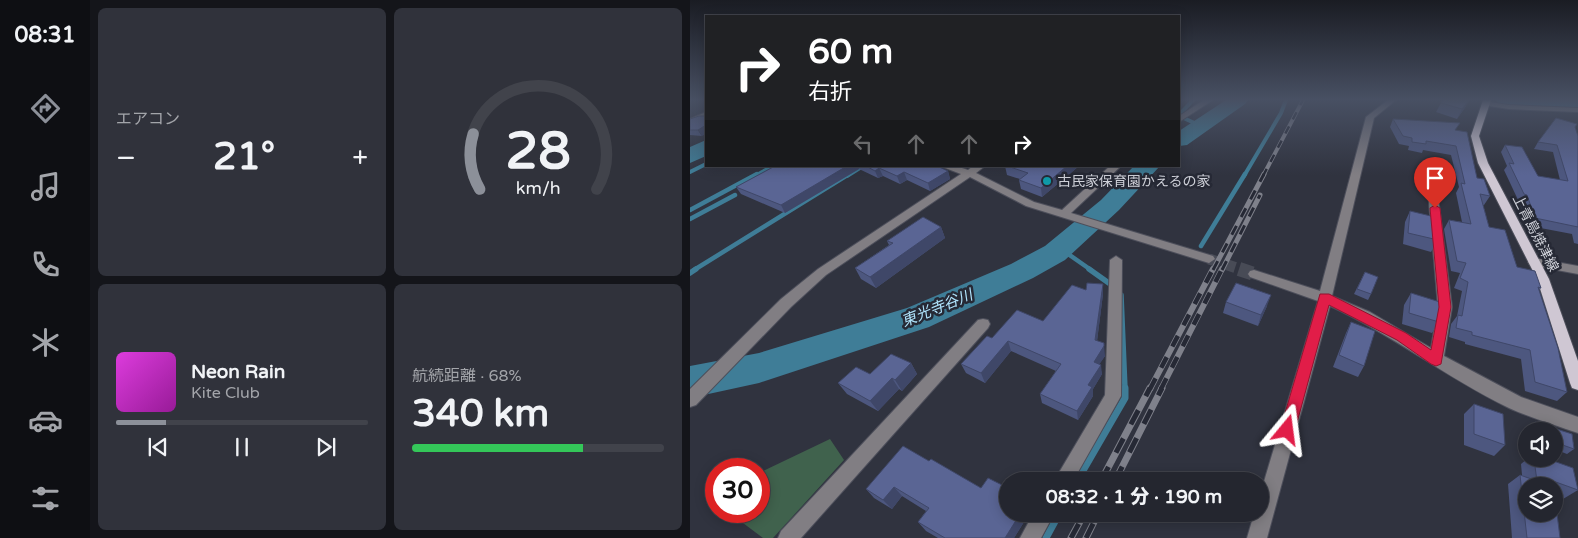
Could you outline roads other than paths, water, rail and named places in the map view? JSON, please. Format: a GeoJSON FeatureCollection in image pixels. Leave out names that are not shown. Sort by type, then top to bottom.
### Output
{"type":"FeatureCollection","features":[{"type":"Feature","properties":{"kind":"main road","name":"上青島焼津線"},"geometry":{"type":"LineString","coordinates":[[1478,125],[1475,136],[1483,163],[1543,279],[1578,383]]}},
{"type":"Feature","properties":{"kind":"street"},"geometry":{"type":"LineString","coordinates":[[1257,538],[1325,298],[1368,125]]}},
{"type":"Feature","properties":{"kind":"street"},"geometry":{"type":"LineString","coordinates":[[948,167],[969,173],[1030,204],[1209,259]]}},
{"type":"Feature","properties":{"kind":"street"},"geometry":{"type":"LineString","coordinates":[[690,400],[747,342],[822,272],[978,167]]}},
{"type":"Feature","properties":{"kind":"street"},"geometry":{"type":"LineString","coordinates":[[1067,216],[1115,167]]}},
{"type":"Feature","properties":{"kind":"street"},"geometry":{"type":"LineString","coordinates":[[1431,168],[1445,307],[1436,360]]}},
{"type":"Feature","properties":{"kind":"street"},"geometry":{"type":"LineString","coordinates":[[1068,472],[1112,396],[1116,260]]}},
{"type":"Feature","properties":{"kind":"street"},"geometry":{"type":"LineString","coordinates":[[1534,262],[1578,270]]}},
{"type":"Feature","properties":{"kind":"street"},"geometry":{"type":"LineString","coordinates":[[1254,274],[1325,298],[1401,336],[1436,360],[1516,403],[1578,425]]}},
{"type":"Feature","properties":{"kind":"street"},"geometry":{"type":"LineString","coordinates":[[788,538],[983,324]]}},
{"type":"Feature","properties":{"kind":"street"},"geometry":{"type":"LineString","coordinates":[[1030,538],[1039,522]]}},
{"type":"Feature","properties":{"kind":"waterway","name":"東光寺谷川"},"geometry":{"type":"LineString","coordinates":[[1180,139],[1201,125]]}},
{"type":"Feature","properties":{"kind":"waterway"},"geometry":{"type":"LineString","coordinates":[[1244,176],[1274,125]]}},
{"type":"Feature","properties":{"kind":"waterway"},"geometry":{"type":"LineString","coordinates":[[690,156],[705,148]]}},
{"type":"Feature","properties":{"kind":"waterway"},"geometry":{"type":"LineString","coordinates":[[690,172],[705,164]]}},
{"type":"Feature","properties":{"kind":"waterway"},"geometry":{"type":"LineString","coordinates":[[755,176],[771,167]]}},
{"type":"Feature","properties":{"kind":"waterway"},"geometry":{"type":"LineString","coordinates":[[847,176],[861,167]]}},
{"type":"Feature","properties":{"kind":"waterway","name":"東光寺谷川"},"geometry":{"type":"LineString","coordinates":[[690,382],[759,368],[917,318],[1022,271],[1055,253],[1110,205],[1147,167]]}},
{"type":"Feature","properties":{"kind":"waterway"},"geometry":{"type":"LineString","coordinates":[[690,210],[757,174]]}},
{"type":"Feature","properties":{"kind":"waterway"},"geometry":{"type":"LineString","coordinates":[[694,270],[849,174]]}},
{"type":"Feature","properties":{"kind":"waterway"},"geometry":{"type":"LineString","coordinates":[[1201,246],[1245,174]]}},
{"type":"Feature","properties":{"kind":"waterway"},"geometry":{"type":"LineString","coordinates":[[690,219],[735,195]]}},
{"type":"Feature","properties":{"kind":"waterway"},"geometry":{"type":"LineString","coordinates":[[1061,249],[1091,270]]}},
{"type":"Feature","properties":{"kind":"waterway"},"geometry":{"type":"LineString","coordinates":[[690,273],[696,269]]}},
{"type":"Feature","properties":{"kind":"waterway"},"geometry":{"type":"LineString","coordinates":[[1089,269],[1113,286]]}},
{"type":"Feature","properties":{"kind":"waterway"},"geometry":{"type":"LineString","coordinates":[[1121,295],[1125,389]]}},
{"type":"Feature","properties":{"kind":"waterway"},"geometry":{"type":"LineString","coordinates":[[1082,472],[1125,398],[1125,389]]}},
{"type":"Feature","properties":{"kind":"waterway"},"geometry":{"type":"LineString","coordinates":[[1046,538],[1055,522]]}},
{"type":"Feature","properties":{"kind":"tunnel"},"geometry":{"type":"LineString","coordinates":[[1209,259],[1243,270]]}},
{"type":"Feature","properties":{"kind":"tunnel"},"geometry":{"type":"LineString","coordinates":[[1239,269],[1254,274]]}},
{"type":"Feature","properties":{"kind":"railway"},"geometry":{"type":"LineString","coordinates":[[1263,176],[1290,125]]}},
{"type":"Feature","properties":{"kind":"railway"},"geometry":{"type":"LineString","coordinates":[[1213,270],[1264,174]]}},
{"type":"Feature","properties":{"kind":"railway"},"geometry":{"type":"LineString","coordinates":[[1222,270],[1260,195]]}},
{"type":"Feature","properties":{"kind":"railway"},"geometry":{"type":"LineString","coordinates":[[1150,389],[1213,269]]}},
{"type":"Feature","properties":{"kind":"railway"},"geometry":{"type":"LineString","coordinates":[[1161,389],[1222,269]]}},
{"type":"Feature","properties":{"kind":"railway"},"geometry":{"type":"LineString","coordinates":[[1106,472],[1150,388]]}},
{"type":"Feature","properties":{"kind":"railway"},"geometry":{"type":"LineString","coordinates":[[1120,472],[1162,388]]}},
{"type":"Feature","properties":{"kind":"railway"},"geometry":{"type":"LineString","coordinates":[[1071,538],[1080,522]]}},
{"type":"Feature","properties":{"kind":"railway"},"geometry":{"type":"LineString","coordinates":[[1086,538],[1094,522]]}},
{"type":"Feature","properties":{"kind":"place","name":"古民家保育園かえるの家"},"geometry":{"type":"Point","coordinates":[1047,181]}}]}
